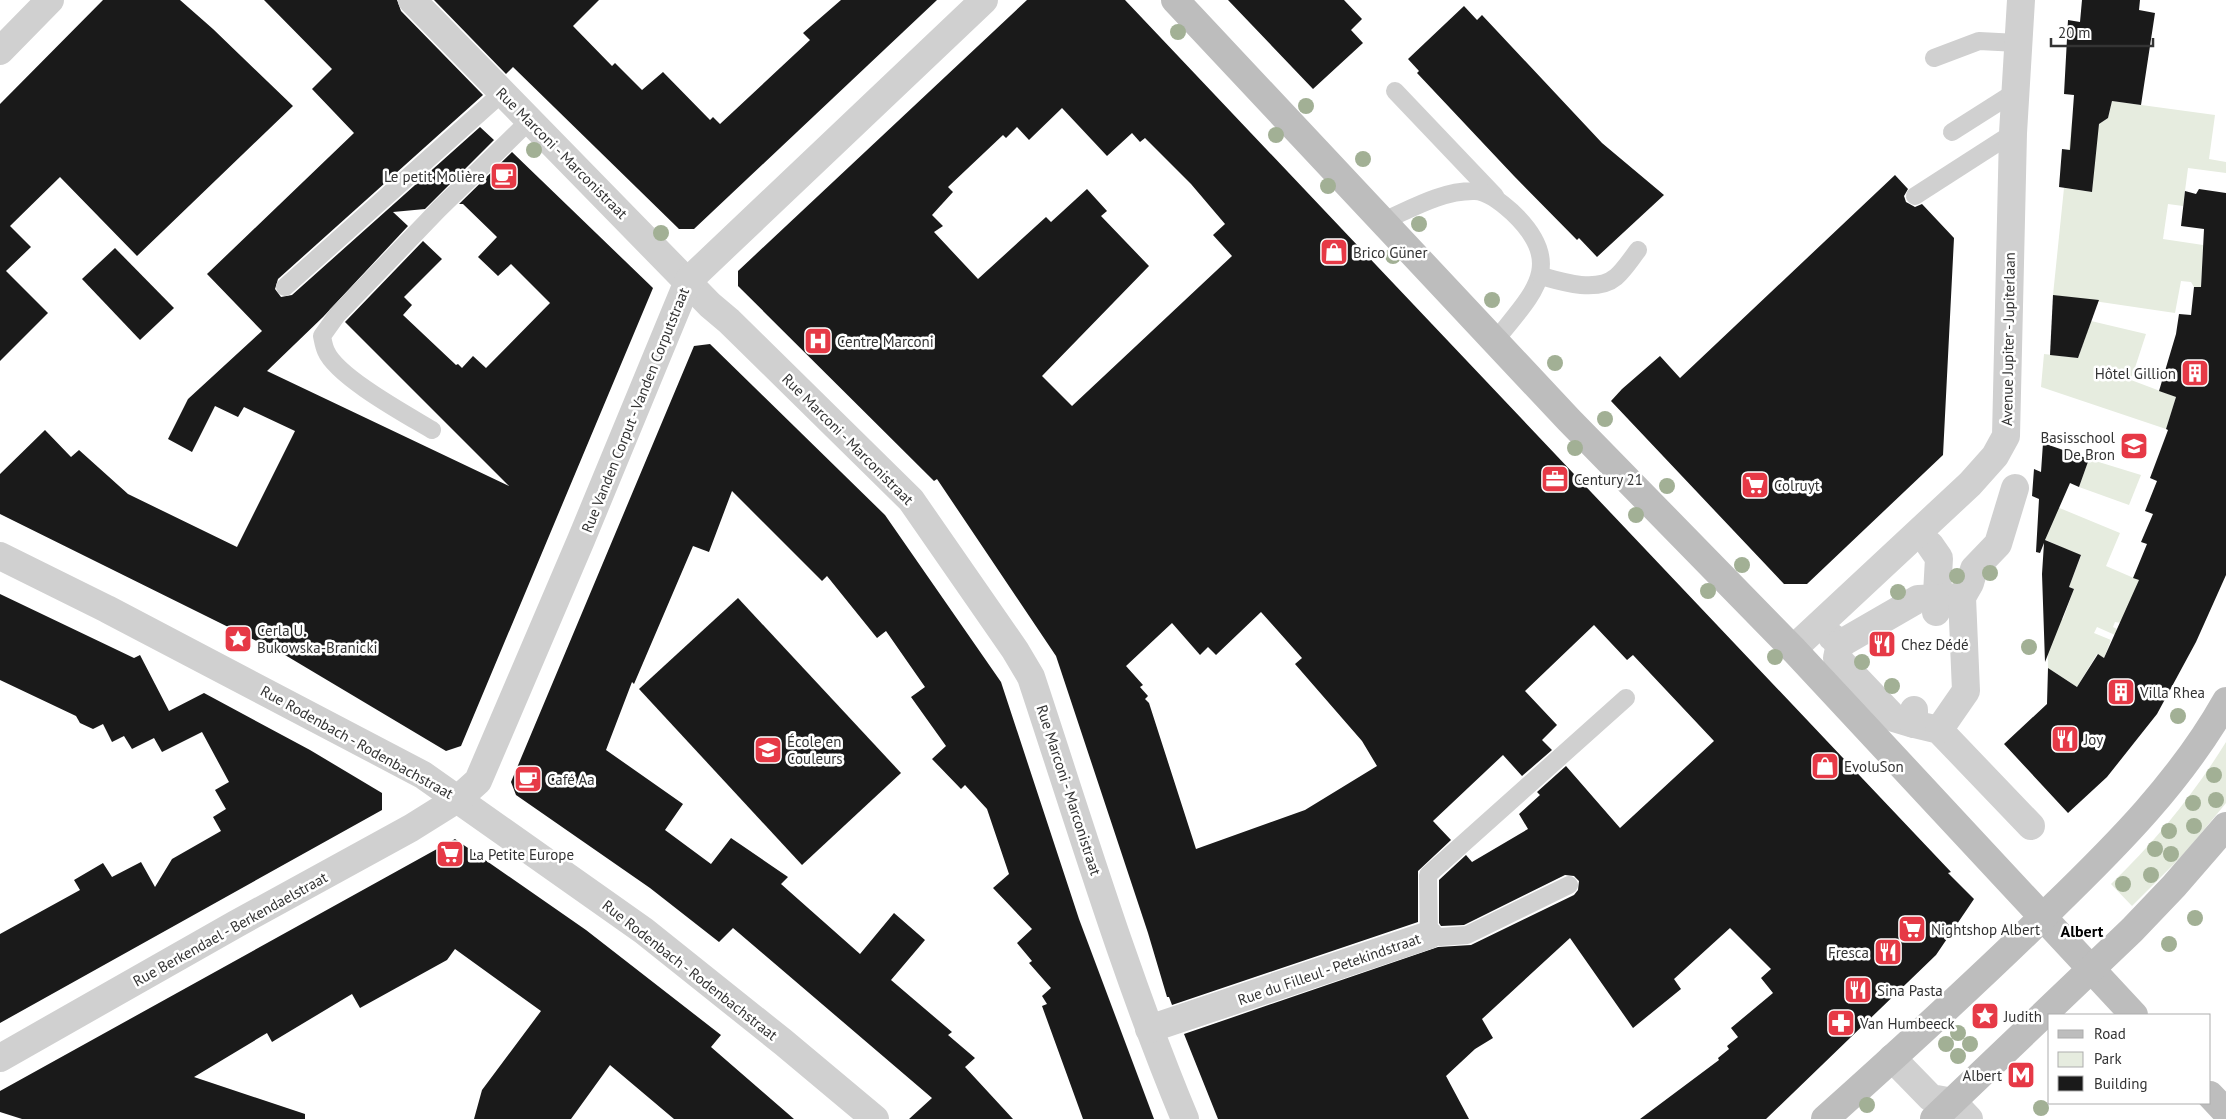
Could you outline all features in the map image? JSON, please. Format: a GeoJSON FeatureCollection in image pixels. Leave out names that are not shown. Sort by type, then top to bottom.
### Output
{"type":"FeatureCollection","features":[{"type":"Feature","properties":{"kind":"main road"},"geometry":{"type":"LineString","coordinates":[[1176,0],[1495,341],[1793,649],[2133,1014]]}},
{"type":"Feature","properties":{"kind":"main road"},"geometry":{"type":"LineString","coordinates":[[1825,1119],[2110,853],[2149,810],[2196,750],[2226,701]]}},
{"type":"Feature","properties":{"kind":"main road"},"geometry":{"type":"LineString","coordinates":[[1952,1113],[2174,886],[2226,826]]}},
{"type":"Feature","properties":{"kind":"main road"},"geometry":{"type":"LineString","coordinates":[[2211,1095],[2226,1112]]}},
{"type":"Feature","properties":{"kind":"street"},"geometry":{"type":"LineString","coordinates":[[0,50],[50,0]]}},
{"type":"Feature","properties":{"kind":"street","name":"Rue Marconi - Marconistraat"},"geometry":{"type":"LineString","coordinates":[[412,0],[502,92],[528,122],[911,500],[1015,650],[1031,677],[1149,1029],[1185,1119]]}},
{"type":"Feature","properties":{"kind":"street","name":"Rue Vanden Corput - Vanden Corputstraat"},"geometry":{"type":"LineString","coordinates":[[459,798],[478,781],[581,540],[688,281],[984,0]]}},
{"type":"Feature","properties":{"kind":"street","name":"Avenue Jupiter - Jupiterlaan"},"geometry":{"type":"LineString","coordinates":[[1793,649],[1970,484],[1995,456],[2006,436],[2013,134],[2021,0]]}},
{"type":"Feature","properties":{"kind":"street"},"geometry":{"type":"LineString","coordinates":[[2015,488],[1998,544],[1974,569],[1970,583],[1945,603],[1918,599],[1836,641],[1837,658],[1894,718],[1922,721],[2009,803],[2036,816]]}},
{"type":"Feature","properties":{"kind":"street"},"geometry":{"type":"LineString","coordinates":[[1922,721],[1966,692],[1945,603],[1939,558],[1930,545]]}},
{"type":"Feature","properties":{"kind":"street","name":"Rue Rodenbach - Rodenbachstraat"},"geometry":{"type":"LineString","coordinates":[[0,556],[107,609],[414,770],[459,798],[644,931],[783,1042],[875,1119]]}},
{"type":"Feature","properties":{"kind":"street","name":"Rue Berkendael - Berkendaelstraat"},"geometry":{"type":"LineString","coordinates":[[0,1058],[236,924],[411,828],[459,798]]}},
{"type":"Feature","properties":{"kind":"street","name":"Rue du Filleul - Petekindstraat"},"geometry":{"type":"LineString","coordinates":[[1149,1029],[1429,935]]}},
{"type":"Feature","properties":{"kind":"street"},"geometry":{"type":"LineString","coordinates":[[1892,1058],[1931,1098],[1952,1113]]}},
{"type":"Feature","properties":{"kind":"lane"},"geometry":{"type":"LineString","coordinates":[[1934,58],[1979,41],[2018,43]]}},
{"type":"Feature","properties":{"kind":"lane"},"geometry":{"type":"LineString","coordinates":[[1395,91],[1518,218],[1534,240],[1542,267],[1541,276],[1535,289],[1495,341]]}},
{"type":"Feature","properties":{"kind":"lane"},"geometry":{"type":"LineString","coordinates":[[286,287],[502,92]]}},
{"type":"Feature","properties":{"kind":"lane"},"geometry":{"type":"LineString","coordinates":[[1952,132],[2015,92]]}},
{"type":"Feature","properties":{"kind":"lane"},"geometry":{"type":"LineString","coordinates":[[432,430],[370,394],[326,353],[322,336],[337,315],[528,122]]}},
{"type":"Feature","properties":{"kind":"lane"},"geometry":{"type":"LineString","coordinates":[[1915,196],[2013,134]]}},
{"type":"Feature","properties":{"kind":"lane"},"geometry":{"type":"LineString","coordinates":[[1383,221],[1446,194],[1475,190],[1499,200]]}},
{"type":"Feature","properties":{"kind":"lane"},"geometry":{"type":"LineString","coordinates":[[1541,276],[1559,281],[1596,285],[1615,278],[1638,250]]}},
{"type":"Feature","properties":{"kind":"lane","name":"Rue du Filleul - Petekindstraat"},"geometry":{"type":"LineString","coordinates":[[1429,935],[1428,875],[1626,698]]}},
{"type":"Feature","properties":{"kind":"lane"},"geometry":{"type":"LineString","coordinates":[[1429,935],[1440,937],[1467,935],[1569,885]]}},
{"type":"Feature","properties":{"kind":"green space"},"geometry":{"type":"Polygon","coordinates":[[[2112,101],[2215,115],[2209,159],[2226,162],[2226,173],[2188,168],[2183,206],[2168,204],[2163,239],[2203,245],[2201,287],[2194,287],[2191,282],[2181,281],[2175,313],[2053,295],[2064,188],[2092,192],[2093,179],[2069,150],[2072,120],[2099,124],[2108,118],[2112,101]]]}},
{"type":"Feature","properties":{"kind":"green space"},"geometry":{"type":"Polygon","coordinates":[[[2091,321],[2146,334],[2131,380],[2176,397],[2166,429],[2041,387],[2044,354],[2078,358],[2091,321]]]}},
{"type":"Feature","properties":{"kind":"green space"},"geometry":{"type":"Polygon","coordinates":[[[2089,459],[2141,475],[2129,505],[2079,487],[2089,459]]]}},
{"type":"Feature","properties":{"kind":"green space"},"geometry":{"type":"Polygon","coordinates":[[[2045,502],[2120,533],[2106,566],[2143,582],[2121,623],[2115,622],[2113,627],[2117,629],[2115,635],[2097,627],[2094,633],[2111,640],[2104,658],[2097,654],[2077,687],[2048,668],[2047,613],[2063,619],[2074,589],[2069,587],[2081,556],[2044,539],[2045,502]]]}},
{"type":"Feature","properties":{"kind":"green space"},"geometry":{"type":"Polygon","coordinates":[[[2226,742],[2226,803],[2184,854],[2132,906],[2111,884],[2173,817],[2201,780],[2226,742]]]}},
{"type":"Feature","properties":{"kind":"building"},"geometry":{"type":"Polygon","coordinates":[[[103,0],[180,0],[293,106],[137,256],[60,177],[10,226],[31,247],[6,271],[48,313],[0,361],[0,104],[103,0]]]}},
{"type":"Feature","properties":{"kind":"building"},"geometry":{"type":"Polygon","coordinates":[[[264,0],[397,0],[401,11],[483,95],[278,279],[275,289],[281,297],[292,295],[480,127],[494,140],[425,209],[393,212],[408,226],[323,317],[267,371],[509,486],[345,322],[423,241],[442,259],[404,297],[412,305],[403,315],[456,365],[458,364],[462,368],[473,356],[486,368],[550,303],[511,264],[498,276],[478,257],[497,237],[463,204],[459,204],[512,152],[653,288],[461,746],[446,751],[285,655],[0,514],[0,474],[45,430],[71,457],[79,450],[128,494],[237,547],[295,431],[244,407],[238,417],[215,406],[192,452],[168,439],[188,399],[262,331],[207,274],[354,133],[312,89],[332,69],[264,0]]]}},
{"type":"Feature","properties":{"kind":"building"},"geometry":{"type":"Polygon","coordinates":[[[434,0],[599,0],[573,26],[612,66],[615,63],[642,90],[663,72],[710,120],[713,117],[720,124],[810,40],[803,33],[841,0],[937,0],[694,229],[679,229],[513,67],[506,74],[434,0]]]}},
{"type":"Feature","properties":{"kind":"building"},"geometry":{"type":"Polygon","coordinates":[[[1027,0],[1125,0],[1951,872],[1948,873],[1974,899],[1936,955],[1766,1119],[1640,1119],[1719,1060],[1718,1058],[1729,1049],[1727,1046],[1738,1037],[1731,1028],[1773,993],[1761,978],[1771,969],[1730,928],[1674,979],[1681,989],[1633,1028],[1570,938],[1482,1019],[1493,1038],[1475,1049],[1446,1076],[1469,1119],[1218,1119],[1184,1034],[1438,947],[1471,945],[1574,895],[1578,890],[1579,881],[1574,876],[1565,875],[1464,925],[1441,926],[1439,923],[1439,880],[1466,855],[1472,862],[1528,829],[1519,814],[1540,795],[1537,792],[1566,766],[1620,828],[1714,741],[1633,655],[1627,660],[1594,625],[1525,691],[1557,725],[1542,740],[1552,750],[1522,776],[1503,755],[1433,821],[1451,840],[1418,871],[1418,922],[1172,1005],[1169,997],[1167,997],[1148,933],[1056,656],[937,479],[934,481],[738,286],[738,271],[1027,0]],[[1062,108],[1029,140],[1017,127],[1006,138],[1003,135],[948,187],[953,192],[932,215],[943,226],[934,232],[978,279],[1046,217],[1051,222],[1087,189],[1107,211],[1101,216],[1149,266],[1042,376],[1072,406],[1232,256],[1213,235],[1225,224],[1191,184],[1145,138],[1140,142],[1132,133],[1107,156],[1062,108]],[[1261,612],[1216,655],[1208,647],[1200,655],[1172,623],[1126,666],[1143,685],[1140,687],[1148,696],[1145,699],[1149,703],[1196,849],[1305,810],[1377,766],[1362,741],[1295,664],[1302,658],[1261,612]]]}},
{"type":"Feature","properties":{"kind":"building"},"geometry":{"type":"Polygon","coordinates":[[[1228,0],[1344,0],[1362,19],[1351,30],[1363,43],[1313,89],[1228,0]]]}},
{"type":"Feature","properties":{"kind":"building"},"geometry":{"type":"Polygon","coordinates":[[[2082,0],[2140,0],[2139,10],[2155,13],[2141,105],[2112,101],[2108,118],[2099,124],[2092,192],[2059,187],[2062,149],[2070,150],[2074,95],[2064,94],[2068,20],[2080,22],[2082,0]]]}},
{"type":"Feature","properties":{"kind":"building"},"geometry":{"type":"Polygon","coordinates":[[[1464,6],[1477,20],[1482,15],[1602,143],[1664,195],[1597,257],[1579,238],[1577,240],[1514,176],[1417,73],[1419,71],[1408,59],[1464,6]]]}},
{"type":"Feature","properties":{"kind":"building"},"geometry":{"type":"Polygon","coordinates":[[[1895,175],[1908,189],[1904,196],[1906,202],[1915,207],[1922,204],[1954,238],[1943,455],[1807,584],[1784,584],[1611,401],[1660,356],[1680,378],[1895,175]]]}},
{"type":"Feature","properties":{"kind":"building"},"geometry":{"type":"Polygon","coordinates":[[[2199,189],[2226,193],[2226,575],[2196,642],[2157,714],[2107,777],[2068,813],[2004,744],[2047,704],[2048,668],[2077,687],[2098,654],[2104,658],[2139,580],[2133,578],[2147,544],[2141,542],[2153,514],[2145,511],[2157,481],[2150,478],[2168,430],[2166,429],[2176,397],[2159,391],[2176,334],[2179,314],[2191,315],[2194,287],[2201,287],[2204,229],[2181,226],[2185,191],[2196,194],[2199,189]]]}},
{"type":"Feature","properties":{"kind":"building"},"geometry":{"type":"Polygon","coordinates":[[[115,248],[174,308],[140,340],[82,279],[115,248]]]}},
{"type":"Feature","properties":{"kind":"building"},"geometry":{"type":"Polygon","coordinates":[[[2053,295],[2099,300],[2078,358],[2050,355],[2053,295]]]}},
{"type":"Feature","properties":{"kind":"building"},"geometry":{"type":"Polygon","coordinates":[[[710,344],[885,515],[1001,682],[1079,919],[1154,1119],[1083,1119],[1042,1006],[1047,1004],[1042,996],[1051,988],[1029,963],[1032,961],[1017,943],[1032,929],[993,888],[1009,874],[987,809],[965,785],[961,789],[932,759],[946,746],[911,697],[925,687],[886,631],[877,638],[827,576],[822,581],[732,491],[709,552],[693,546],[634,684],[632,682],[606,750],[683,804],[665,830],[711,864],[731,838],[788,877],[781,884],[860,954],[894,913],[925,940],[891,980],[952,1032],[948,1035],[975,1058],[965,1067],[1013,1119],[909,1119],[932,1098],[733,928],[719,942],[650,888],[516,795],[511,782],[694,346],[710,344]]]}},
{"type":"Feature","properties":{"kind":"building"},"geometry":{"type":"Polygon","coordinates":[[[2043,443],[2089,459],[2079,487],[2070,483],[2045,540],[2081,555],[2069,587],[2074,589],[2045,662],[2042,574],[2044,543],[2040,553],[2036,552],[2039,499],[2032,496],[2034,469],[2041,472],[2043,443]]]}},
{"type":"Feature","properties":{"kind":"building"},"geometry":{"type":"Polygon","coordinates":[[[0,594],[134,658],[140,655],[169,711],[204,693],[310,750],[382,793],[382,810],[0,1023],[0,934],[80,890],[74,880],[103,863],[112,877],[141,862],[155,887],[172,859],[221,831],[213,817],[226,809],[215,790],[229,782],[202,732],[162,752],[154,738],[132,749],[124,736],[112,742],[103,724],[93,729],[80,723],[76,716],[0,680],[0,594]]]}},
{"type":"Feature","properties":{"kind":"building"},"geometry":{"type":"Polygon","coordinates":[[[738,598],[901,773],[802,865],[639,689],[738,598]]]}},
{"type":"Feature","properties":{"kind":"building"},"geometry":{"type":"Polygon","coordinates":[[[455,839],[586,930],[721,1035],[711,1047],[794,1119],[674,1119],[610,1065],[571,1119],[474,1119],[482,1090],[541,1011],[455,949],[447,960],[360,1008],[352,994],[272,1042],[267,1033],[194,1077],[305,1114],[305,1119],[22,1119],[0,1112],[0,1091],[455,839]]]}},
{"type":"Feature","properties":{"kind":"place","name":"Le petit Molière"},"geometry":{"type":"Point","coordinates":[504,176]}},
{"type":"Feature","properties":{"kind":"place","name":"Brico Güner"},"geometry":{"type":"Point","coordinates":[1334,252]}},
{"type":"Feature","properties":{"kind":"place","name":"Centre Marconi"},"geometry":{"type":"Point","coordinates":[818,341]}},
{"type":"Feature","properties":{"kind":"place","name":"Hôtel Gillion"},"geometry":{"type":"Point","coordinates":[2195,373]}},
{"type":"Feature","properties":{"kind":"place","name":"Basisschool De Bron"},"geometry":{"type":"Point","coordinates":[2134,446]}},
{"type":"Feature","properties":{"kind":"place","name":"Century 21"},"geometry":{"type":"Point","coordinates":[1555,479]}},
{"type":"Feature","properties":{"kind":"place","name":"Colruyt"},"geometry":{"type":"Point","coordinates":[1755,485]}},
{"type":"Feature","properties":{"kind":"place","name":"Cerla U. Bukowska-Branicki"},"geometry":{"type":"Point","coordinates":[238,639]}},
{"type":"Feature","properties":{"kind":"place","name":"Chez Dédé"},"geometry":{"type":"Point","coordinates":[1882,644]}},
{"type":"Feature","properties":{"kind":"place","name":"Villa Rhea"},"geometry":{"type":"Point","coordinates":[2121,692]}},
{"type":"Feature","properties":{"kind":"place","name":"Joy"},"geometry":{"type":"Point","coordinates":[2065,739]}},
{"type":"Feature","properties":{"kind":"place","name":"École en Couleurs"},"geometry":{"type":"Point","coordinates":[768,750]}},
{"type":"Feature","properties":{"kind":"place","name":"EvoluSon"},"geometry":{"type":"Point","coordinates":[1825,766]}},
{"type":"Feature","properties":{"kind":"place","name":"Café Aa"},"geometry":{"type":"Point","coordinates":[528,779]}},
{"type":"Feature","properties":{"kind":"place","name":"La Petite Europe"},"geometry":{"type":"Point","coordinates":[450,854]}},
{"type":"Feature","properties":{"kind":"place","name":"Nightshop Albert"},"geometry":{"type":"Point","coordinates":[1912,929]}},
{"type":"Feature","properties":{"kind":"place","name":"Fresca"},"geometry":{"type":"Point","coordinates":[1888,952]}},
{"type":"Feature","properties":{"kind":"place","name":"Sina Pasta"},"geometry":{"type":"Point","coordinates":[1858,990]}},
{"type":"Feature","properties":{"kind":"place","name":"Judith"},"geometry":{"type":"Point","coordinates":[1985,1016]}},
{"type":"Feature","properties":{"kind":"place","name":"Van Humbeeck"},"geometry":{"type":"Point","coordinates":[1841,1023]}},
{"type":"Feature","properties":{"kind":"place","name":"Albert"},"geometry":{"type":"Point","coordinates":[2021,1075]}},
{"type":"Feature","properties":{"kind":"district","name":"Albert"},"geometry":{"type":"Point","coordinates":[2082,931]}}]}
